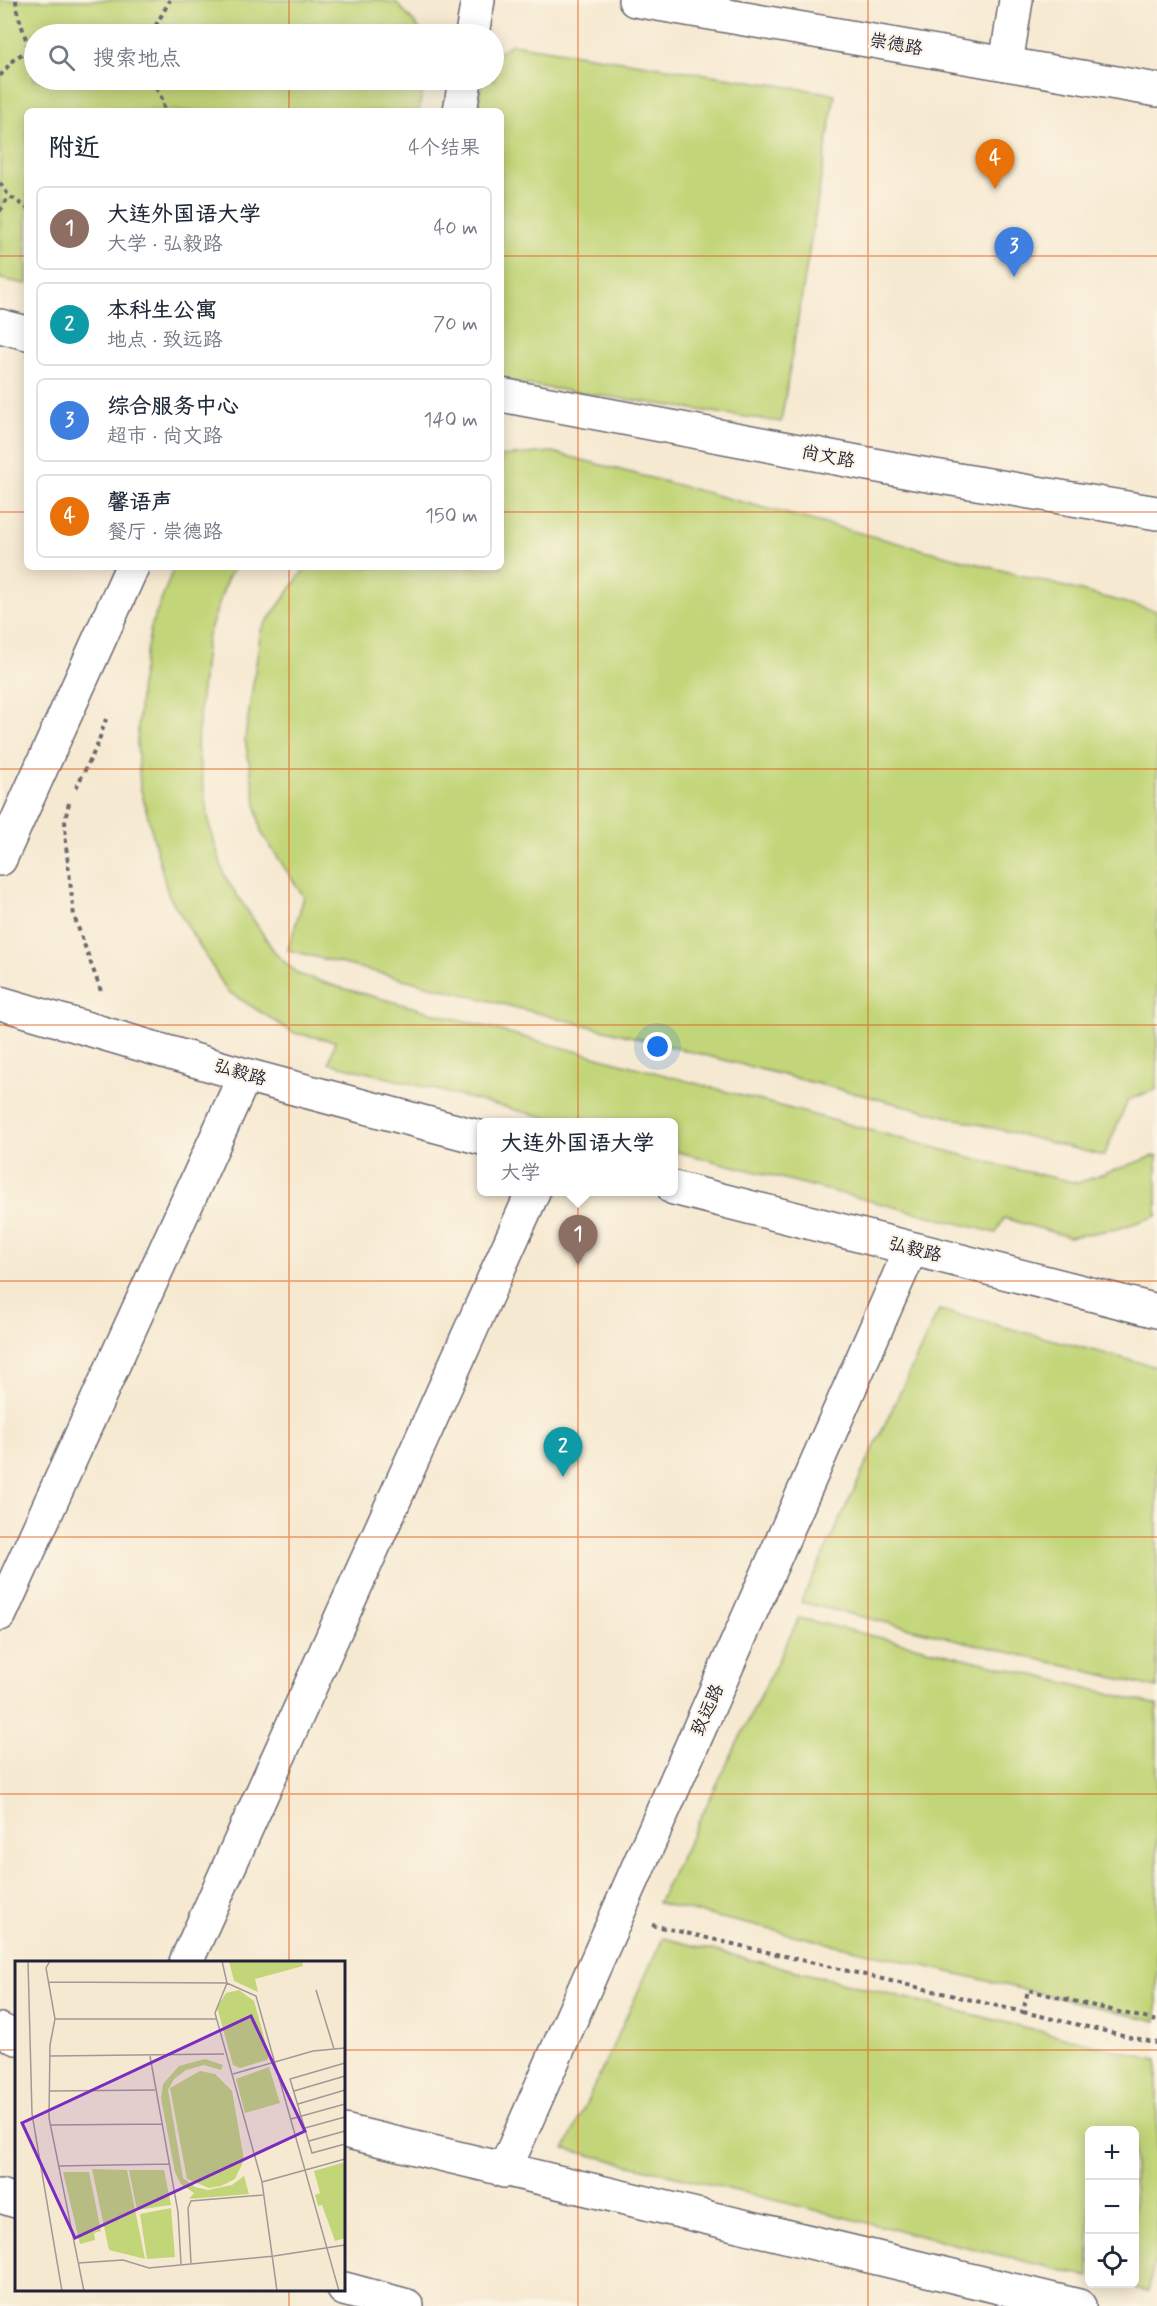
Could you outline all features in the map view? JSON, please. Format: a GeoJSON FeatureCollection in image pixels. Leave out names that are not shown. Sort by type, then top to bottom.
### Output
{"type":"FeatureCollection","features":[{"type":"Feature","properties":{"kind":"street"},"geometry":{"type":"LineString","coordinates":[[474,24],[478,0]]}},
{"type":"Feature","properties":{"kind":"street","name":"崇德路"},"geometry":{"type":"LineString","coordinates":[[635,0],[1157,90]]}},
{"type":"Feature","properties":{"kind":"street"},"geometry":{"type":"LineString","coordinates":[[1006,64],[1016,0]]}},
{"type":"Feature","properties":{"kind":"street"},"geometry":{"type":"LineString","coordinates":[[460,108],[463,90]]}},
{"type":"Feature","properties":{"kind":"street"},"geometry":{"type":"LineString","coordinates":[[0,326],[24,332]]}},
{"type":"Feature","properties":{"kind":"street","name":"尚文路"},"geometry":{"type":"LineString","coordinates":[[504,396],[916,473],[1157,513]]}},
{"type":"Feature","properties":{"kind":"street"},"geometry":{"type":"LineString","coordinates":[[0,859],[131,570]]}},
{"type":"Feature","properties":{"kind":"street","name":"弘毅路"},"geometry":{"type":"LineString","coordinates":[[0,1003],[245,1075],[477,1137]]}},
{"type":"Feature","properties":{"kind":"street"},"geometry":{"type":"LineString","coordinates":[[0,1614],[245,1075]]}},
{"type":"Feature","properties":{"kind":"street","name":"弘毅路"},"geometry":{"type":"LineString","coordinates":[[678,1189],[1157,1311]]}},
{"type":"Feature","properties":{"kind":"street"},"geometry":{"type":"LineString","coordinates":[[186,1961],[531,1196]]}},
{"type":"Feature","properties":{"kind":"street","name":"致远路"},"geometry":{"type":"LineString","coordinates":[[504,2171],[911,1249]]}},
{"type":"Feature","properties":{"kind":"street"},"geometry":{"type":"LineString","coordinates":[[0,2030],[15,2038]]}},
{"type":"Feature","properties":{"kind":"street"},"geometry":{"type":"LineString","coordinates":[[345,2131],[504,2171],[1079,2306]]}},
{"type":"Feature","properties":{"kind":"street"},"geometry":{"type":"LineString","coordinates":[[0,2196],[15,2201]]}},
{"type":"Feature","properties":{"kind":"street"},"geometry":{"type":"LineString","coordinates":[[345,2289],[407,2306]]}},
{"type":"Feature","properties":{"kind":"path"},"geometry":{"type":"LineString","coordinates":[[16,0],[24,33]]}},
{"type":"Feature","properties":{"kind":"path"},"geometry":{"type":"LineString","coordinates":[[157,24],[170,0]]}},
{"type":"Feature","properties":{"kind":"path"},"geometry":{"type":"LineString","coordinates":[[0,76],[13,60],[24,52]]}},
{"type":"Feature","properties":{"kind":"path"},"geometry":{"type":"LineString","coordinates":[[157,90],[164,108]]}},
{"type":"Feature","properties":{"kind":"path"},"geometry":{"type":"LineString","coordinates":[[0,183],[9,196],[24,206]]}},
{"type":"Feature","properties":{"kind":"path"},"geometry":{"type":"LineString","coordinates":[[0,211],[9,196]]}},
{"type":"Feature","properties":{"kind":"path"},"geometry":{"type":"LineString","coordinates":[[80,684],[107,720],[65,820],[69,879],[74,916],[101,992],[121,1039]]}},
{"type":"Feature","properties":{"kind":"path"},"geometry":{"type":"LineString","coordinates":[[617,1916],[1157,2043]]}},
{"type":"Feature","properties":{"kind":"path"},"geometry":{"type":"LineString","coordinates":[[1023,2012],[1028,1990],[1157,2021]]}},
{"type":"Feature","properties":{"kind":"green space"},"geometry":{"type":"Polygon","coordinates":[[[0,0],[377,0],[397,3],[415,24],[24,24],[24,90],[422,90],[419,108],[24,108],[24,283],[0,279],[0,0]]]}},
{"type":"Feature","properties":{"kind":"green space"},"geometry":{"type":"Polygon","coordinates":[[[512,44],[835,94],[781,422],[504,381],[504,108],[477,108],[480,90],[504,90],[504,49],[512,44]]]}},
{"type":"Feature","properties":{"kind":"green space"},"geometry":{"type":"Polygon","coordinates":[[[552,452],[1157,611],[1157,1089],[1128,1100],[1104,1156],[288,950],[304,897],[261,832],[245,739],[261,630],[304,570],[504,570],[504,456],[552,452]]]}},
{"type":"Feature","properties":{"kind":"green space"},"geometry":{"type":"Polygon","coordinates":[[[173,570],[233,570],[227,579],[207,639],[201,697],[197,746],[210,828],[225,877],[276,954],[298,974],[338,987],[1014,1169],[1078,1183],[1157,1155],[1157,1216],[1117,1229],[1069,1237],[1004,1218],[996,1233],[678,1152],[678,1118],[548,1118],[329,1063],[335,1041],[294,1033],[227,991],[168,894],[140,786],[137,742],[141,680],[151,627],[173,570]]]}},
{"type":"Feature","properties":{"kind":"green space"},"geometry":{"type":"Polygon","coordinates":[[[939,1310],[1157,1367],[1157,1688],[801,1602],[939,1310]]]}},
{"type":"Feature","properties":{"kind":"green space"},"geometry":{"type":"Polygon","coordinates":[[[799,1618],[1157,1705],[1157,2021],[658,1903],[799,1618]]]}},
{"type":"Feature","properties":{"kind":"green space"},"geometry":{"type":"Polygon","coordinates":[[[663,1938],[1157,2060],[1157,2252],[1148,2291],[1134,2288],[1139,2288],[1139,2126],[1085,2126],[1085,2276],[565,2149],[663,1938]]]}},
{"type":"Feature","properties":{"kind":"place","name":"馨语声"},"geometry":{"type":"Point","coordinates":[995,189]}},
{"type":"Feature","properties":{"kind":"place","name":"综合服务中心"},"geometry":{"type":"Point","coordinates":[1014,277]}},
{"type":"Feature","properties":{"kind":"place","name":"大连外国语大学"},"geometry":{"type":"Point","coordinates":[578,1265]}},
{"type":"Feature","properties":{"kind":"place","name":"本科生公寓"},"geometry":{"type":"Point","coordinates":[563,1477]}}]}
